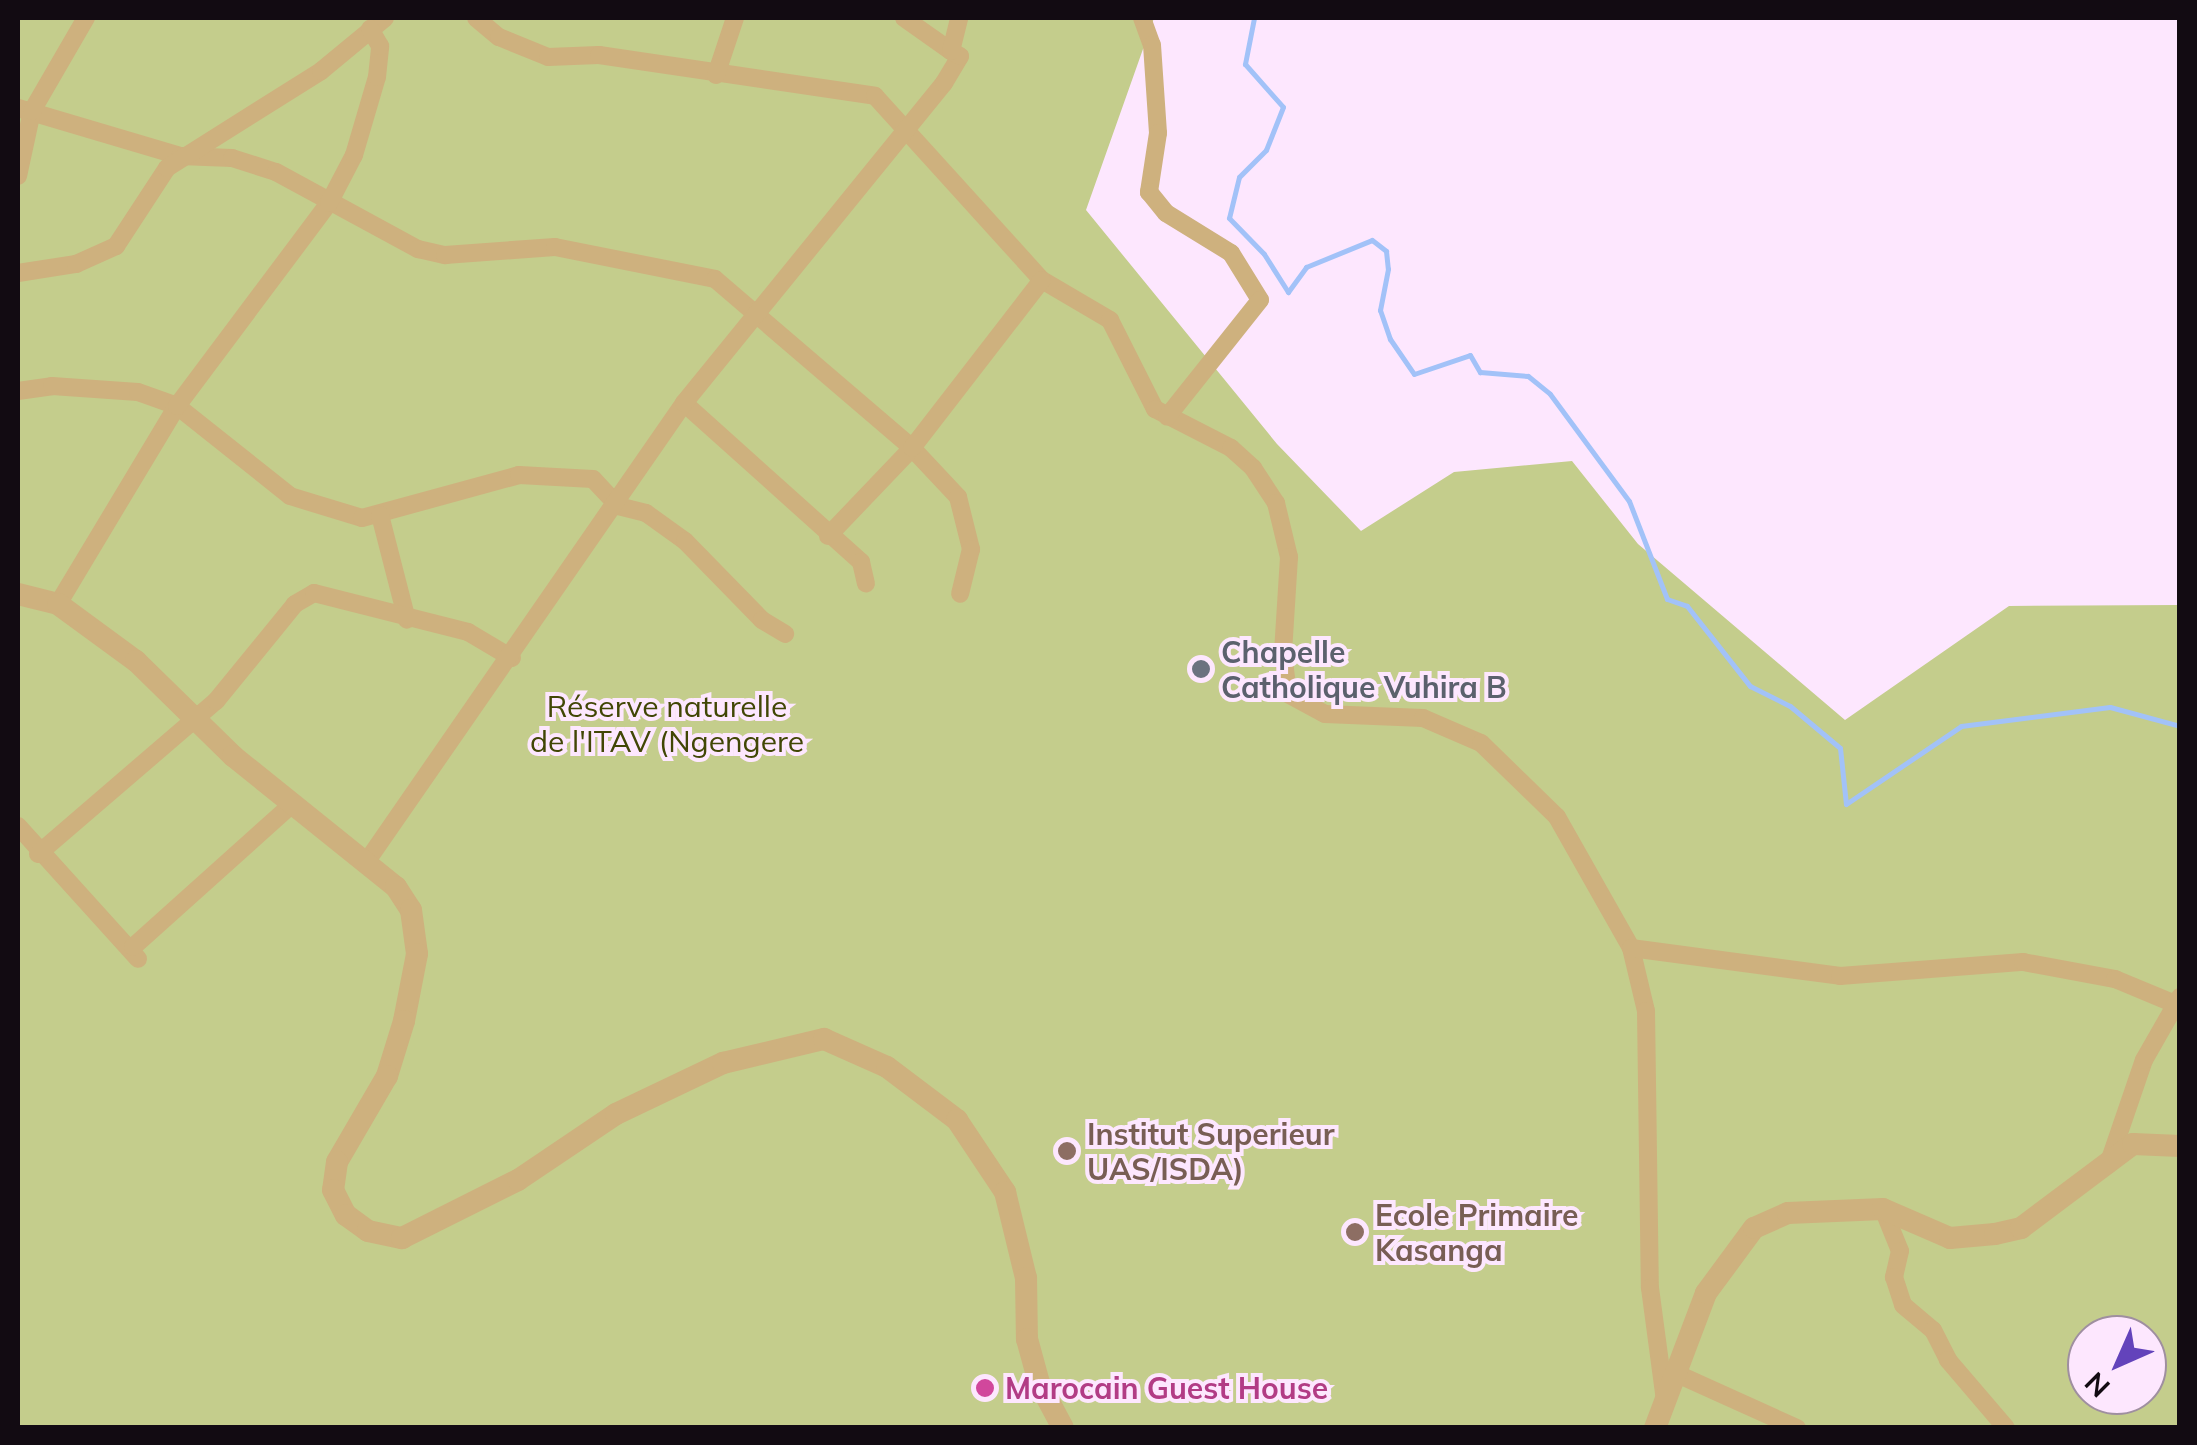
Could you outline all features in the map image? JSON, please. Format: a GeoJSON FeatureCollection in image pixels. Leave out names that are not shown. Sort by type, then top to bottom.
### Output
{"type":"FeatureCollection","features":[{"type":"Feature","properties":{"kind":"street"},"geometry":{"type":"LineString","coordinates":[[18,176],[25,110],[86,18]]}},
{"type":"Feature","properties":{"kind":"street"},"geometry":{"type":"LineString","coordinates":[[476,18],[500,37],[548,58],[599,55],[875,96],[1042,280],[1110,320],[1155,409],[1231,448],[1276,503],[1289,557],[1283,654],[1288,694],[1326,714],[1423,718],[1481,743],[1557,817],[1631,948],[1652,1071],[1650,1288],[1665,1400]]}},
{"type":"Feature","properties":{"kind":"street"},"geometry":{"type":"LineString","coordinates":[[716,75],[735,18]]}},
{"type":"Feature","properties":{"kind":"street"},"geometry":{"type":"LineString","coordinates":[[367,861],[618,506],[684,403],[952,70],[960,56],[904,18]]}},
{"type":"Feature","properties":{"kind":"street"},"geometry":{"type":"LineString","coordinates":[[951,51],[959,18]]}},
{"type":"Feature","properties":{"kind":"street"},"geometry":{"type":"LineString","coordinates":[[1142,18],[1152,44],[1158,133],[1149,192],[1166,213],[1231,253],[1260,300],[1167,417]]}},
{"type":"Feature","properties":{"kind":"street"},"geometry":{"type":"LineString","coordinates":[[19,268],[76,264],[116,246],[180,156],[321,71],[378,24]]}},
{"type":"Feature","properties":{"kind":"street"},"geometry":{"type":"LineString","coordinates":[[58,604],[177,406],[328,203],[354,155],[378,76],[378,24]]}},
{"type":"Feature","properties":{"kind":"street"},"geometry":{"type":"LineString","coordinates":[[25,110],[180,156],[232,158],[276,172],[418,249],[445,255],[555,247],[715,279],[912,448],[958,498],[969,526],[971,549],[960,594]]}},
{"type":"Feature","properties":{"kind":"street"},"geometry":{"type":"LineString","coordinates":[[828,536],[912,448],[1042,280]]}},
{"type":"Feature","properties":{"kind":"street"},"geometry":{"type":"LineString","coordinates":[[18,391],[52,386],[138,392],[177,406],[290,496],[345,515],[380,515],[550,472],[593,478],[618,506],[646,513],[685,541],[762,620],[785,634]]}},
{"type":"Feature","properties":{"kind":"street"},"geometry":{"type":"LineString","coordinates":[[684,403],[788,492],[828,536],[861,562],[866,583]]}},
{"type":"Feature","properties":{"kind":"street"},"geometry":{"type":"LineString","coordinates":[[380,515],[407,620]]}},
{"type":"Feature","properties":{"kind":"street"},"geometry":{"type":"LineString","coordinates":[[38,854],[237,682],[295,604],[314,593],[407,620],[468,632],[512,658]]}},
{"type":"Feature","properties":{"kind":"street"},"geometry":{"type":"LineString","coordinates":[[18,594],[58,604],[136,661],[291,805],[367,861],[411,910],[417,954],[387,1076],[337,1162],[334,1190],[346,1214],[368,1232],[402,1238],[518,1180],[616,1114],[723,1062],[824,1039],[887,1067],[957,1120],[1005,1192],[1026,1278],[1027,1339],[1040,1383],[1063,1428]]}},
{"type":"Feature","properties":{"kind":"street"},"geometry":{"type":"LineString","coordinates":[[18,826],[38,854],[135,953],[291,805]]}},
{"type":"Feature","properties":{"kind":"street"},"geometry":{"type":"LineString","coordinates":[[1631,948],[1840,976],[2024,962],[2115,979],[2178,1002],[2144,1060],[2108,1165]]}},
{"type":"Feature","properties":{"kind":"street"},"geometry":{"type":"LineString","coordinates":[[1655,1428],[1706,1294],[1754,1228],[1788,1213],[1883,1210],[1950,1238],[1996,1234],[2021,1228],[2133,1144],[2180,1146]]}},
{"type":"Feature","properties":{"kind":"street"},"geometry":{"type":"LineString","coordinates":[[1883,1210],[1900,1252],[1894,1277],[1903,1305],[1933,1330],[1948,1360],[2006,1428]]}},
{"type":"Feature","properties":{"kind":"street"},"geometry":{"type":"LineString","coordinates":[[1675,1373],[1797,1428]]}},
{"type":"Feature","properties":{"kind":"green space","name":"Réserve naturelle de l'ITAV (Ngengere"},"geometry":{"type":"Polygon","coordinates":[[[18,18],[1154,18],[1086,210],[1277,444],[1361,531],[1454,472],[1572,461],[1638,544],[1845,720],[2009,606],[2179,605],[2179,1427],[18,1427],[18,18]]]}},
{"type":"Feature","properties":{"kind":"waterway"},"geometry":{"type":"LineString","coordinates":[[1254,18],[1245,64],[1283,107],[1266,150],[1239,177],[1229,218],[1264,254],[1288,292],[1306,267],[1372,240],[1386,251],[1388,269],[1380,310],[1390,339],[1414,374],[1470,355],[1480,372],[1528,376],[1550,394],[1629,501],[1667,599],[1687,606],[1750,686],[1790,706],[1840,748],[1846,804]]}},
{"type":"Feature","properties":{"kind":"waterway"},"geometry":{"type":"LineString","coordinates":[[1846,804],[1961,726],[2110,707],[2180,726]]}},
{"type":"Feature","properties":{"kind":"place","name":"Chapelle Catholique Vuhira B"},"geometry":{"type":"Point","coordinates":[1201,669]}},
{"type":"Feature","properties":{"kind":"place","name":"Institut Superieur UAS/ISDA)"},"geometry":{"type":"Point","coordinates":[1067,1151]}},
{"type":"Feature","properties":{"kind":"place","name":"Ecole Primaire Kasanga"},"geometry":{"type":"Point","coordinates":[1355,1232]}},
{"type":"Feature","properties":{"kind":"place","name":"Marocain Guest House"},"geometry":{"type":"Point","coordinates":[985,1388]}}]}
